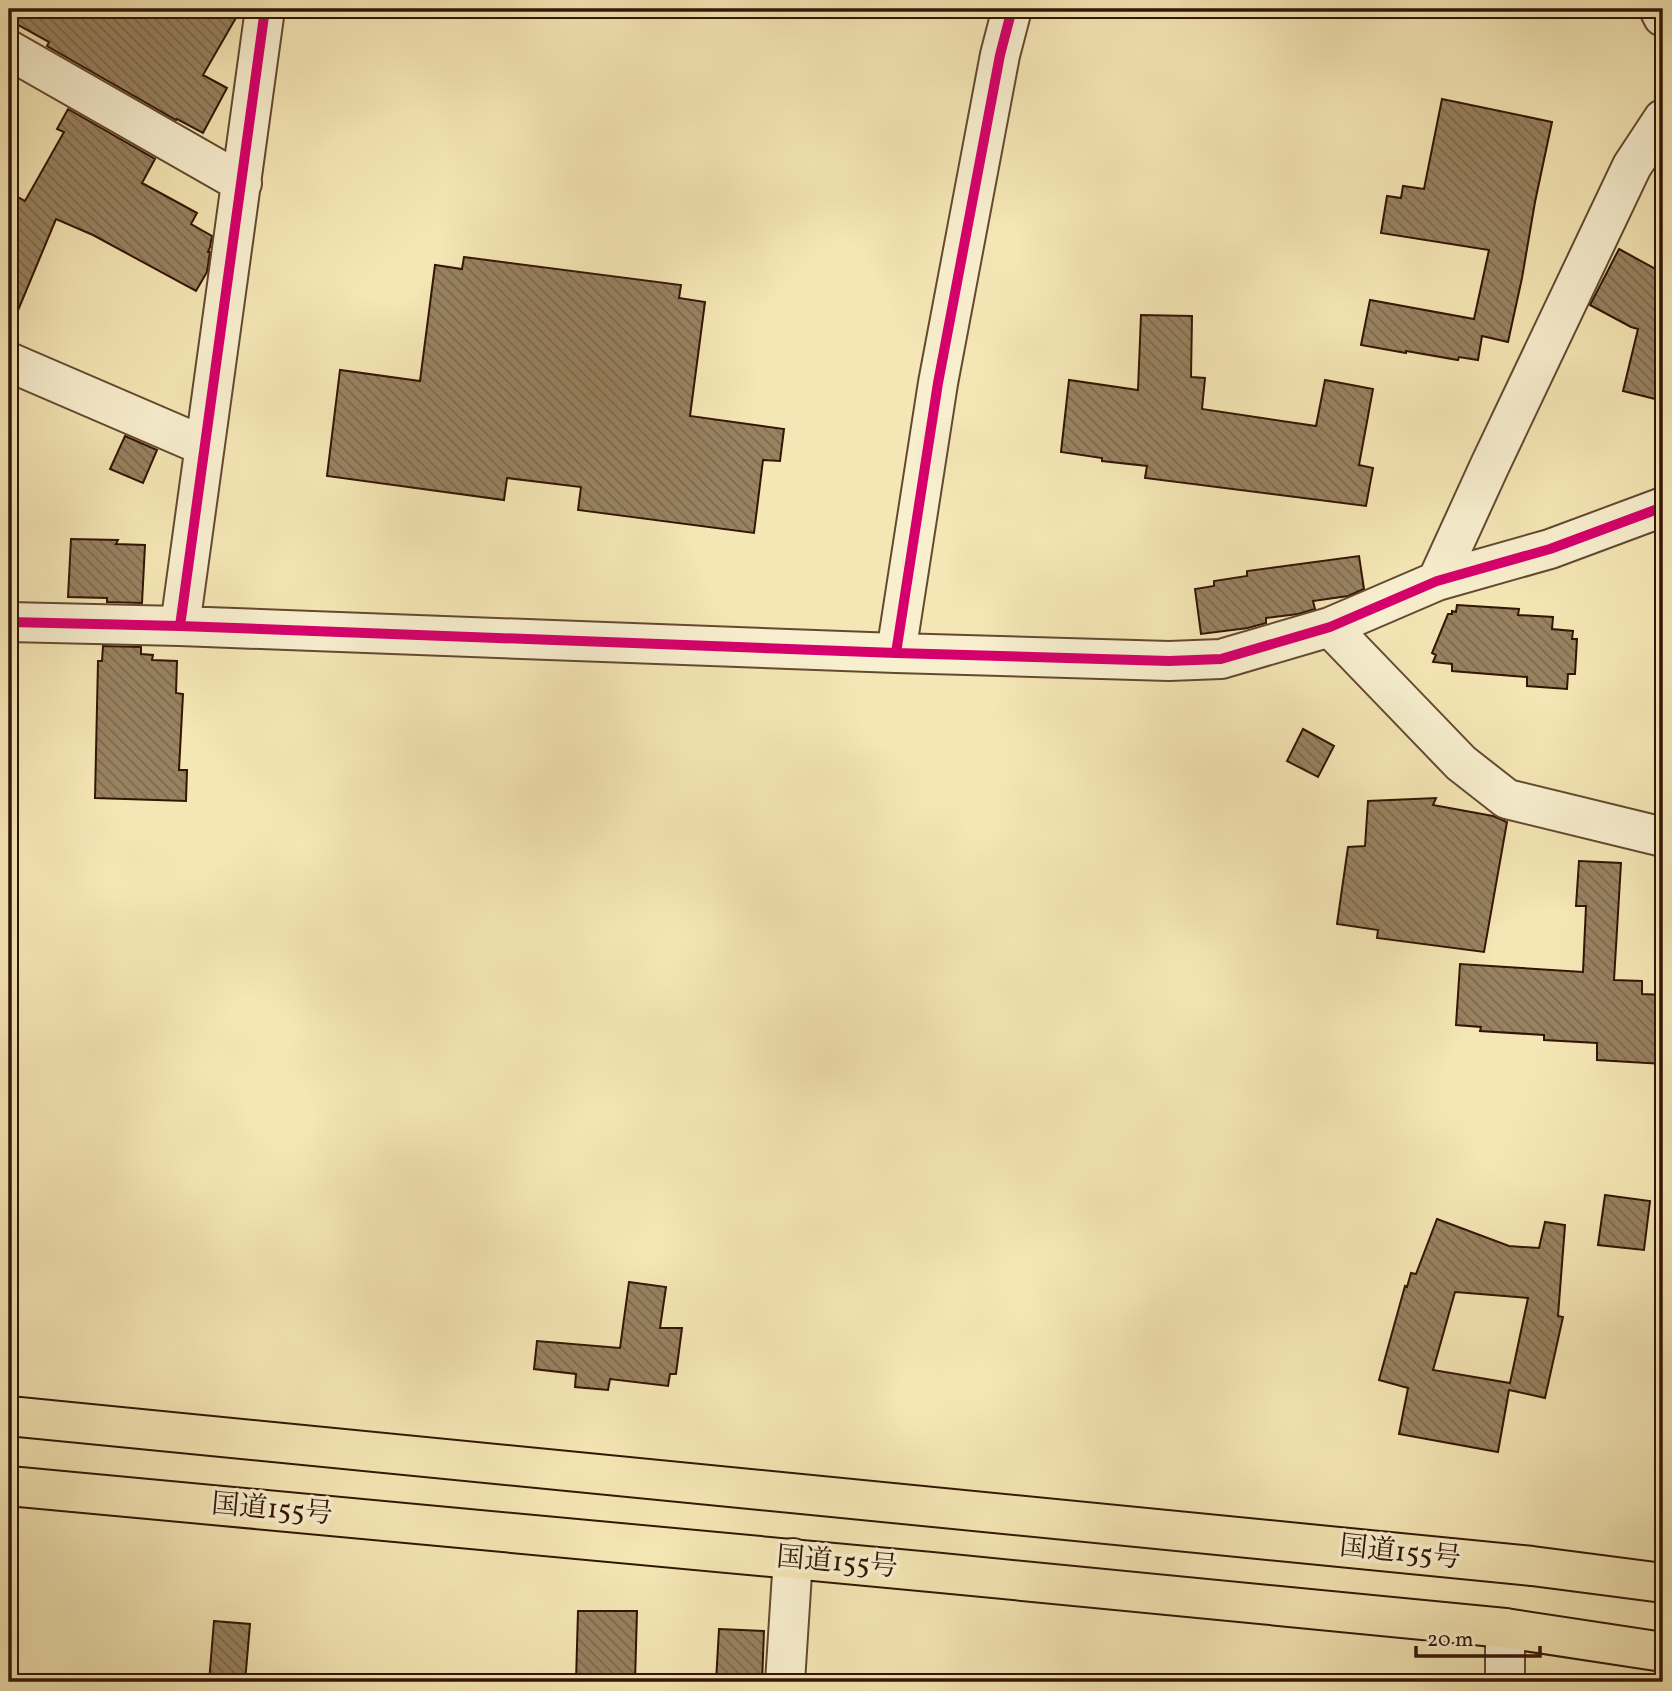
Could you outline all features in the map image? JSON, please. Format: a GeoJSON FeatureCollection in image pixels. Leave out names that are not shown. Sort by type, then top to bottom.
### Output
{"type":"FeatureCollection","features":[{"type":"Feature","properties":{"kind":"highway","name":"国道155号"},"geometry":{"type":"LineString","coordinates":[[9,1416],[1477,1561],[1663,1583]]}},
{"type":"Feature","properties":{"kind":"highway","name":"国道155号"},"geometry":{"type":"LineString","coordinates":[[9,1486],[793,1558],[1505,1628],[1663,1652]]}},
{"type":"Feature","properties":{"kind":"street"},"geometry":{"type":"LineString","coordinates":[[180,626],[265,9]]}},
{"type":"Feature","properties":{"kind":"street"},"geometry":{"type":"LineString","coordinates":[[896,653],[938,383],[1000,55],[1012,9]]}},
{"type":"Feature","properties":{"kind":"street"},"geometry":{"type":"LineString","coordinates":[[1659,9],[1663,17]]}},
{"type":"Feature","properties":{"kind":"street"},"geometry":{"type":"LineString","coordinates":[[9,50],[242,183]]}},
{"type":"Feature","properties":{"kind":"street"},"geometry":{"type":"LineString","coordinates":[[1437,581],[1632,166],[1663,119]]}},
{"type":"Feature","properties":{"kind":"street"},"geometry":{"type":"LineString","coordinates":[[9,362],[204,446]]}},
{"type":"Feature","properties":{"kind":"street"},"geometry":{"type":"LineString","coordinates":[[9,622],[896,653],[1169,661],[1221,659],[1330,627],[1437,581],[1550,549],[1663,507]]}},
{"type":"Feature","properties":{"kind":"street"},"geometry":{"type":"LineString","coordinates":[[1330,627],[1461,764],[1507,799],[1663,837]]}},
{"type":"Feature","properties":{"kind":"street"},"geometry":{"type":"LineString","coordinates":[[785,1682],[793,1558]]}},
{"type":"Feature","properties":{"kind":"street"},"geometry":{"type":"LineString","coordinates":[[1505,1628],[1505,1682]]}},
{"type":"Feature","properties":{"kind":"building"},"geometry":{"type":"Polygon","coordinates":[[[9,9],[241,9],[203,75],[227,88],[203,133],[47,46],[49,42],[9,20],[9,9]]]}},
{"type":"Feature","properties":{"kind":"building"},"geometry":{"type":"Polygon","coordinates":[[[1442,99],[1552,122],[1508,342],[1482,336],[1478,360],[1459,357],[1458,360],[1361,345],[1370,300],[1474,319],[1489,250],[1381,233],[1387,196],[1401,198],[1403,186],[1424,189],[1442,99]]]}},
{"type":"Feature","properties":{"kind":"building"},"geometry":{"type":"Polygon","coordinates":[[[68,109],[155,159],[142,183],[197,213],[191,224],[212,236],[207,272],[196,291],[93,235],[56,219],[9,332],[9,192],[25,201],[64,132],[57,129],[68,109]]]}},
{"type":"Feature","properties":{"kind":"building"},"geometry":{"type":"Polygon","coordinates":[[[1619,249],[1663,273],[1663,401],[1623,391],[1638,329],[1590,305],[1619,249]]]}},
{"type":"Feature","properties":{"kind":"building"},"geometry":{"type":"Polygon","coordinates":[[[464,257],[681,285],[679,298],[705,302],[690,416],[784,429],[780,461],[763,460],[754,533],[578,510],[581,487],[507,478],[504,500],[327,476],[340,370],[420,381],[435,265],[462,269],[464,257]]]}},
{"type":"Feature","properties":{"kind":"building"},"geometry":{"type":"Polygon","coordinates":[[[1141,315],[1192,316],[1191,377],[1205,378],[1202,409],[1316,426],[1325,380],[1373,389],[1359,465],[1373,468],[1366,506],[1145,478],[1147,466],[1102,461],[1102,458],[1061,452],[1069,380],[1138,390],[1141,315]]]}},
{"type":"Feature","properties":{"kind":"building"},"geometry":{"type":"Polygon","coordinates":[[[125,436],[157,450],[143,483],[110,469],[125,436]]]}},
{"type":"Feature","properties":{"kind":"building"},"geometry":{"type":"Polygon","coordinates":[[[71,539],[118,540],[116,544],[145,545],[142,603],[107,602],[107,598],[68,597],[71,539]]]}},
{"type":"Feature","properties":{"kind":"building"},"geometry":{"type":"Polygon","coordinates":[[[1359,556],[1364,589],[1348,596],[1313,601],[1315,609],[1266,618],[1266,623],[1248,628],[1201,634],[1195,589],[1214,586],[1214,581],[1247,576],[1247,571],[1359,556]]]}},
{"type":"Feature","properties":{"kind":"building"},"geometry":{"type":"Polygon","coordinates":[[[1457,605],[1519,609],[1518,615],[1553,617],[1552,629],[1573,631],[1572,639],[1577,639],[1575,674],[1568,674],[1567,689],[1527,686],[1527,677],[1452,671],[1452,664],[1433,662],[1436,655],[1432,653],[1448,614],[1456,612],[1457,605]]]}},
{"type":"Feature","properties":{"kind":"building"},"geometry":{"type":"Polygon","coordinates":[[[103,646],[141,647],[141,654],[153,655],[152,660],[177,661],[176,693],[183,694],[179,770],[187,770],[186,801],[95,798],[98,661],[102,661],[103,646]]]}},
{"type":"Feature","properties":{"kind":"building"},"geometry":{"type":"Polygon","coordinates":[[[1303,729],[1334,746],[1318,777],[1287,761],[1303,729]]]}},
{"type":"Feature","properties":{"kind":"building"},"geometry":{"type":"Polygon","coordinates":[[[1436,798],[1433,805],[1493,816],[1507,822],[1484,952],[1377,938],[1378,930],[1337,924],[1348,847],[1365,846],[1368,801],[1436,798]]]}},
{"type":"Feature","properties":{"kind":"building"},"geometry":{"type":"Polygon","coordinates":[[[1579,861],[1621,863],[1614,980],[1642,981],[1642,994],[1663,995],[1663,1064],[1597,1060],[1597,1043],[1544,1040],[1544,1035],[1480,1031],[1481,1027],[1456,1025],[1460,964],[1583,972],[1586,906],[1576,906],[1579,861]]]}},
{"type":"Feature","properties":{"kind":"building"},"geometry":{"type":"Polygon","coordinates":[[[1605,1195],[1650,1201],[1644,1250],[1598,1245],[1605,1195]]]}},
{"type":"Feature","properties":{"kind":"building"},"geometry":{"type":"Polygon","coordinates":[[[1437,1219],[1509,1246],[1539,1248],[1545,1222],[1565,1225],[1558,1316],[1563,1317],[1545,1398],[1509,1390],[1498,1452],[1399,1434],[1408,1388],[1379,1380],[1405,1286],[1407,1287],[1411,1273],[1416,1274],[1437,1219]],[[1455,1292],[1433,1370],[1510,1383],[1528,1298],[1455,1292]]]}},
{"type":"Feature","properties":{"kind":"building"},"geometry":{"type":"Polygon","coordinates":[[[629,1282],[666,1287],[660,1328],[682,1328],[676,1374],[670,1374],[668,1386],[610,1379],[608,1390],[575,1387],[576,1374],[534,1369],[537,1341],[620,1348],[629,1282]]]}},
{"type":"Feature","properties":{"kind":"building"},"geometry":{"type":"Polygon","coordinates":[[[578,1611],[637,1611],[635,1682],[576,1682],[578,1611]]]}},
{"type":"Feature","properties":{"kind":"building"},"geometry":{"type":"Polygon","coordinates":[[[214,1621],[250,1624],[245,1682],[209,1682],[214,1621]]]}},
{"type":"Feature","properties":{"kind":"building"},"geometry":{"type":"Polygon","coordinates":[[[719,1629],[764,1631],[762,1682],[716,1682],[719,1629]]]}},
{"type":"Feature","properties":{"kind":"cycle path"},"geometry":{"type":"LineString","coordinates":[[180,626],[265,9]]}},
{"type":"Feature","properties":{"kind":"cycle path"},"geometry":{"type":"LineString","coordinates":[[896,653],[938,383],[1000,55],[1012,9]]}},
{"type":"Feature","properties":{"kind":"cycle path"},"geometry":{"type":"LineString","coordinates":[[9,622],[896,653],[1169,661],[1221,659],[1330,627],[1437,581],[1550,549],[1663,507]]}}]}
